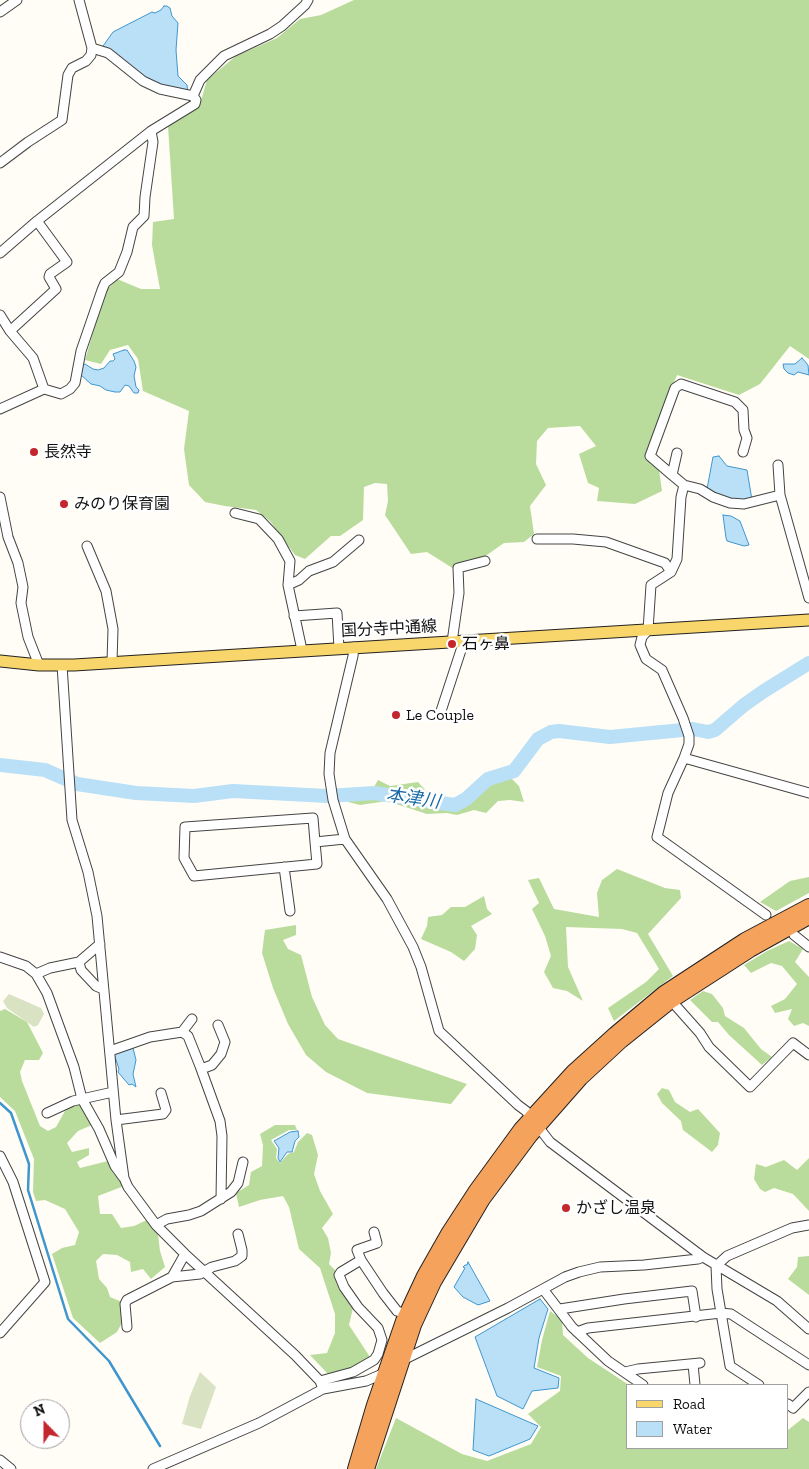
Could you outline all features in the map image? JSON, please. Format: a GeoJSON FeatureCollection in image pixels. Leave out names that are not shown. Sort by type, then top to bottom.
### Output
{"type":"FeatureCollection","features":[{"type":"Feature","properties":{"kind":"highway"},"geometry":{"type":"LineString","coordinates":[[355,1469],[385,1373],[406,1314],[424,1276],[475,1192],[534,1123],[668,997],[745,940],[809,906]]}},
{"type":"Feature","properties":{"kind":"highway"},"geometry":{"type":"LineString","coordinates":[[668,997],[809,917]]}},
{"type":"Feature","properties":{"kind":"highway"},"geometry":{"type":"LineString","coordinates":[[367,1469],[414,1325],[434,1282],[483,1199],[534,1123]]}},
{"type":"Feature","properties":{"kind":"main road","name":"国分寺中通線"},"geometry":{"type":"LineString","coordinates":[[0,660],[39,665],[62,665],[809,620]]}},
{"type":"Feature","properties":{"kind":"street"},"geometry":{"type":"LineString","coordinates":[[0,12],[17,0]]}},
{"type":"Feature","properties":{"kind":"street"},"geometry":{"type":"LineString","coordinates":[[0,163],[62,120],[68,75],[72,68],[86,61],[91,55],[92,48],[79,0]]}},
{"type":"Feature","properties":{"kind":"street"},"geometry":{"type":"LineString","coordinates":[[193,96],[200,80],[224,56],[270,34],[282,26],[308,0]]}},
{"type":"Feature","properties":{"kind":"street"},"geometry":{"type":"LineString","coordinates":[[0,262],[3,251],[37,221],[151,131],[195,104],[196,100],[193,96],[160,89],[143,81],[108,53],[92,48]]}},
{"type":"Feature","properties":{"kind":"street"},"geometry":{"type":"LineString","coordinates":[[0,409],[44,389],[61,394],[70,389],[75,382],[81,351],[102,290],[106,283],[119,272],[127,252],[133,227],[144,216],[153,142],[151,131]]}},
{"type":"Feature","properties":{"kind":"street"},"geometry":{"type":"LineString","coordinates":[[10,331],[56,289],[49,277],[50,274],[67,262],[37,221]]}},
{"type":"Feature","properties":{"kind":"street"},"geometry":{"type":"LineString","coordinates":[[0,315],[10,331],[33,358],[44,389]]}},
{"type":"Feature","properties":{"kind":"street"},"geometry":{"type":"LineString","coordinates":[[743,452],[747,438],[744,430],[743,410],[735,402],[681,384],[675,388],[650,456],[684,485],[700,489],[713,497],[730,503],[744,504],[780,495]]}},
{"type":"Feature","properties":{"kind":"street"},"geometry":{"type":"LineString","coordinates":[[672,475],[677,453]]}},
{"type":"Feature","properties":{"kind":"street"},"geometry":{"type":"LineString","coordinates":[[778,465],[780,495],[809,598]]}},
{"type":"Feature","properties":{"kind":"street"},"geometry":{"type":"LineString","coordinates":[[684,485],[681,497],[677,559],[670,572],[651,585],[648,630],[642,637],[640,645],[646,659],[662,670],[684,718],[689,736],[689,744],[684,758],[668,793],[657,836],[766,915]]}},
{"type":"Feature","properties":{"kind":"street"},"geometry":{"type":"LineString","coordinates":[[0,496],[8,537],[18,563],[23,587],[21,603],[28,637],[39,665]]}},
{"type":"Feature","properties":{"kind":"street"},"geometry":{"type":"LineString","coordinates":[[235,513],[259,519],[278,539],[290,561],[288,585],[302,650]]}},
{"type":"Feature","properties":{"kind":"street"},"geometry":{"type":"LineString","coordinates":[[537,539],[606,542],[665,563],[670,572]]}},
{"type":"Feature","properties":{"kind":"street"},"geometry":{"type":"LineString","coordinates":[[288,585],[299,580],[309,571],[333,562],[359,540]]}},
{"type":"Feature","properties":{"kind":"street"},"geometry":{"type":"LineString","coordinates":[[87,546],[106,591],[113,629],[112,662]]}},
{"type":"Feature","properties":{"kind":"street"},"geometry":{"type":"LineString","coordinates":[[441,711],[458,641],[458,568],[484,561]]}},
{"type":"Feature","properties":{"kind":"street"},"geometry":{"type":"LineString","coordinates":[[294,616],[337,613],[339,648]]}},
{"type":"Feature","properties":{"kind":"street"},"geometry":{"type":"LineString","coordinates":[[354,647],[330,753],[333,800],[345,839],[387,899],[413,947],[421,967],[439,1031],[526,1111],[550,1142],[703,1257],[777,1301],[809,1328]]}},
{"type":"Feature","properties":{"kind":"street"},"geometry":{"type":"LineString","coordinates":[[62,665],[72,820],[88,872],[97,916],[113,1092],[124,1178]]}},
{"type":"Feature","properties":{"kind":"street"},"geometry":{"type":"LineString","coordinates":[[684,758],[809,794]]}},
{"type":"Feature","properties":{"kind":"street"},"geometry":{"type":"LineString","coordinates":[[314,818],[315,842],[317,864],[194,876],[184,858],[185,827],[314,818]]}},
{"type":"Feature","properties":{"kind":"street"},"geometry":{"type":"LineString","coordinates":[[315,842],[345,839]]}},
{"type":"Feature","properties":{"kind":"street"},"geometry":{"type":"LineString","coordinates":[[284,867],[290,911]]}},
{"type":"Feature","properties":{"kind":"street"},"geometry":{"type":"LineString","coordinates":[[794,935],[809,947]]}},
{"type":"Feature","properties":{"kind":"street"},"geometry":{"type":"LineString","coordinates":[[36,974],[50,968],[80,962],[100,944]]}},
{"type":"Feature","properties":{"kind":"street"},"geometry":{"type":"LineString","coordinates":[[0,957],[26,966],[36,974],[47,993],[74,1067],[82,1099],[115,1166],[156,1225],[204,1272],[295,1355],[322,1385]]}},
{"type":"Feature","properties":{"kind":"street"},"geometry":{"type":"LineString","coordinates":[[80,962],[81,970],[96,986],[103,989]]}},
{"type":"Feature","properties":{"kind":"street"},"geometry":{"type":"LineString","coordinates":[[668,997],[709,1046],[750,1087],[793,1043],[809,1055]]}},
{"type":"Feature","properties":{"kind":"street"},"geometry":{"type":"LineString","coordinates":[[182,1032],[192,1019]]}},
{"type":"Feature","properties":{"kind":"street"},"geometry":{"type":"LineString","coordinates":[[200,1066],[204,1068],[212,1065],[221,1054],[225,1042],[218,1026]]}},
{"type":"Feature","properties":{"kind":"street"},"geometry":{"type":"LineString","coordinates":[[110,1051],[150,1037],[182,1032],[188,1036],[220,1121],[222,1136],[220,1199]]}},
{"type":"Feature","properties":{"kind":"street"},"geometry":{"type":"LineString","coordinates":[[47,1113],[73,1101],[113,1092]]}},
{"type":"Feature","properties":{"kind":"street"},"geometry":{"type":"LineString","coordinates":[[116,1120],[162,1114],[166,1110],[161,1093]]}},
{"type":"Feature","properties":{"kind":"street"},"geometry":{"type":"LineString","coordinates":[[110,1155],[120,1152]]}},
{"type":"Feature","properties":{"kind":"street"},"geometry":{"type":"LineString","coordinates":[[0,1156],[12,1182],[45,1282],[0,1333]]}},
{"type":"Feature","properties":{"kind":"street"},"geometry":{"type":"LineString","coordinates":[[156,1225],[167,1219],[189,1215],[201,1210],[231,1192],[238,1183],[243,1162]]}},
{"type":"Feature","properties":{"kind":"street"},"geometry":{"type":"LineString","coordinates":[[716,1266],[727,1256],[792,1228],[809,1225]]}},
{"type":"Feature","properties":{"kind":"street"},"geometry":{"type":"LineString","coordinates":[[374,1232],[377,1243],[357,1250],[361,1260],[388,1299],[398,1311],[406,1314]]}},
{"type":"Feature","properties":{"kind":"street"},"geometry":{"type":"LineString","coordinates":[[128,1327],[124,1304],[127,1300],[172,1277],[200,1274],[212,1267],[235,1261],[242,1256],[238,1234]]}},
{"type":"Feature","properties":{"kind":"street"},"geometry":{"type":"LineString","coordinates":[[172,1277],[185,1254]]}},
{"type":"Feature","properties":{"kind":"street"},"geometry":{"type":"LineString","coordinates":[[322,1385],[366,1381],[385,1373],[402,1361],[565,1277],[593,1268],[644,1265],[703,1257]]}},
{"type":"Feature","properties":{"kind":"street"},"geometry":{"type":"LineString","coordinates":[[153,1469],[166,1466],[259,1423],[322,1385],[359,1369],[374,1360],[382,1340],[378,1328],[358,1307],[344,1287],[339,1275],[340,1272],[361,1260]]}},
{"type":"Feature","properties":{"kind":"street"},"geometry":{"type":"LineString","coordinates":[[716,1266],[721,1313],[730,1366],[757,1384]]}},
{"type":"Feature","properties":{"kind":"street"},"geometry":{"type":"LineString","coordinates":[[543,1289],[578,1332],[608,1361],[642,1384]]}},
{"type":"Feature","properties":{"kind":"street"},"geometry":{"type":"LineString","coordinates":[[560,1309],[624,1299],[692,1292],[696,1316]]}},
{"type":"Feature","properties":{"kind":"street"},"geometry":{"type":"LineString","coordinates":[[578,1332],[588,1328],[721,1313],[731,1314],[809,1365]]}},
{"type":"Feature","properties":{"kind":"street"},"geometry":{"type":"LineString","coordinates":[[625,1372],[696,1363],[696,1384]]}},
{"type":"Feature","properties":{"kind":"street"},"geometry":{"type":"LineString","coordinates":[[789,1405],[794,1408],[809,1392]]}},
{"type":"Feature","properties":{"kind":"street"},"geometry":{"type":"LineString","coordinates":[[0,1460],[11,1469]]}},
{"type":"Feature","properties":{"kind":"green space"},"geometry":{"type":"Polygon","coordinates":[[[354,0],[809,0],[809,359],[790,346],[760,384],[739,395],[677,375],[645,454],[659,470],[662,491],[635,504],[597,501],[599,488],[588,483],[579,454],[596,446],[580,426],[548,428],[537,441],[536,464],[546,485],[530,506],[534,534],[524,542],[504,543],[484,557],[454,569],[427,552],[411,554],[385,515],[388,501],[387,484],[375,483],[364,487],[363,520],[340,536],[331,536],[305,559],[295,555],[270,521],[256,510],[205,502],[189,485],[184,449],[189,411],[143,391],[138,359],[128,345],[110,350],[101,364],[85,360],[105,292],[117,279],[141,289],[160,289],[152,245],[153,222],[174,219],[168,126],[200,104],[207,80],[236,56],[277,38],[300,19],[321,15],[354,0]]]}},
{"type":"Feature","properties":{"kind":"green space"},"geometry":{"type":"Polygon","coordinates":[[[509,776],[519,786],[524,802],[498,801],[486,813],[474,810],[457,815],[447,813],[427,814],[387,801],[360,805],[348,802],[350,795],[369,796],[378,780],[390,786],[418,782],[440,806],[455,807],[467,801],[486,783],[509,776]]]}},
{"type":"Feature","properties":{"kind":"green space"},"geometry":{"type":"Polygon","coordinates":[[[617,869],[665,888],[680,890],[681,898],[648,934],[673,976],[614,1021],[608,1008],[646,982],[659,969],[645,946],[637,933],[622,929],[566,927],[568,967],[583,1001],[567,991],[553,988],[544,972],[551,956],[545,936],[532,909],[539,903],[528,880],[539,878],[554,909],[599,917],[597,893],[602,880],[617,869]]]}},
{"type":"Feature","properties":{"kind":"green space"},"geometry":{"type":"Polygon","coordinates":[[[809,877],[809,893],[776,911],[760,902],[790,881],[809,877]]]}},
{"type":"Feature","properties":{"kind":"green space"},"geometry":{"type":"Polygon","coordinates":[[[484,896],[487,909],[492,914],[471,926],[477,935],[475,949],[464,961],[451,952],[421,939],[427,926],[428,917],[442,915],[451,907],[465,907],[484,896]]]}},
{"type":"Feature","properties":{"kind":"green space"},"geometry":{"type":"Polygon","coordinates":[[[296,925],[296,935],[283,940],[288,949],[301,955],[312,997],[325,1025],[338,1039],[467,1084],[451,1104],[367,1093],[326,1072],[306,1055],[288,1024],[273,988],[262,953],[265,930],[296,925]]]}},
{"type":"Feature","properties":{"kind":"green space"},"geometry":{"type":"Polygon","coordinates":[[[789,941],[803,949],[795,962],[809,977],[809,1026],[803,1023],[794,1026],[788,1019],[792,1009],[775,1013],[771,1006],[785,999],[797,984],[782,966],[771,963],[751,973],[744,965],[767,951],[789,941]]]}},
{"type":"Feature","properties":{"kind":"green space"},"geometry":{"type":"Polygon","coordinates":[[[703,991],[712,994],[723,1008],[725,1016],[744,1028],[761,1049],[772,1057],[762,1065],[729,1035],[718,1022],[712,1022],[690,1000],[703,991]]]}},
{"type":"Feature","properties":{"kind":"green space"},"geometry":{"type":"Polygon","coordinates":[[[9,994],[41,1008],[44,1014],[38,1025],[34,1027],[7,1008],[3,1001],[9,994]]]}},
{"type":"Feature","properties":{"kind":"green space"},"geometry":{"type":"Polygon","coordinates":[[[5,1009],[27,1022],[43,1053],[39,1060],[25,1060],[20,1072],[40,1126],[48,1131],[56,1127],[65,1111],[80,1102],[92,1125],[78,1131],[67,1143],[72,1152],[89,1148],[89,1155],[77,1162],[80,1168],[108,1161],[113,1173],[124,1186],[98,1196],[100,1214],[112,1214],[121,1228],[134,1226],[147,1220],[158,1235],[165,1267],[151,1279],[143,1269],[131,1272],[130,1262],[117,1255],[103,1254],[96,1261],[99,1279],[107,1288],[110,1297],[122,1302],[124,1319],[117,1332],[100,1343],[73,1318],[52,1254],[62,1248],[75,1245],[79,1232],[65,1209],[45,1200],[36,1201],[33,1192],[34,1159],[15,1111],[0,1097],[0,1011],[5,1009]]]}},
{"type":"Feature","properties":{"kind":"green space"},"geometry":{"type":"Polygon","coordinates":[[[662,1088],[669,1090],[675,1102],[690,1112],[698,1109],[720,1133],[718,1145],[712,1152],[683,1130],[681,1121],[662,1103],[657,1094],[662,1088]]]}},
{"type":"Feature","properties":{"kind":"green space"},"geometry":{"type":"Polygon","coordinates":[[[275,1125],[295,1125],[297,1130],[289,1130],[271,1140],[277,1149],[276,1158],[280,1163],[288,1154],[294,1152],[298,1142],[307,1133],[312,1135],[318,1155],[314,1174],[320,1191],[333,1214],[322,1228],[328,1238],[331,1253],[329,1264],[335,1270],[337,1284],[353,1308],[349,1325],[370,1357],[357,1367],[328,1374],[310,1355],[327,1353],[335,1333],[335,1314],[320,1268],[299,1249],[289,1207],[283,1196],[260,1200],[239,1207],[236,1193],[249,1185],[251,1172],[262,1166],[263,1145],[260,1134],[275,1125]]]}},
{"type":"Feature","properties":{"kind":"green space"},"geometry":{"type":"Polygon","coordinates":[[[809,1158],[809,1211],[793,1194],[774,1188],[765,1192],[760,1189],[754,1179],[756,1164],[766,1167],[784,1160],[797,1170],[809,1158]]]}},
{"type":"Feature","properties":{"kind":"green space"},"geometry":{"type":"Polygon","coordinates":[[[809,1256],[809,1295],[788,1279],[797,1267],[798,1257],[809,1256]]]}},
{"type":"Feature","properties":{"kind":"green space"},"geometry":{"type":"Polygon","coordinates":[[[550,1311],[562,1320],[563,1335],[588,1358],[627,1384],[626,1449],[789,1449],[789,1429],[803,1418],[809,1422],[809,1469],[376,1469],[396,1418],[462,1454],[487,1461],[531,1444],[541,1427],[528,1414],[560,1391],[561,1376],[537,1367],[550,1311]]]}},
{"type":"Feature","properties":{"kind":"green space"},"geometry":{"type":"Polygon","coordinates":[[[200,1372],[216,1387],[201,1429],[182,1424],[190,1396],[200,1372]]]}},
{"type":"Feature","properties":{"kind":"water"},"geometry":{"type":"Polygon","coordinates":[[[164,6],[170,8],[172,16],[178,23],[176,50],[178,76],[187,85],[188,93],[171,89],[144,78],[103,46],[113,32],[152,12],[155,13],[161,10],[164,6]]]}},
{"type":"Feature","properties":{"kind":"water"},"geometry":{"type":"Polygon","coordinates":[[[127,350],[136,367],[134,376],[136,387],[139,390],[138,393],[134,393],[129,386],[125,385],[120,392],[106,390],[91,384],[81,375],[82,365],[85,364],[98,370],[104,368],[110,361],[115,359],[113,354],[127,350]]]}},
{"type":"Feature","properties":{"kind":"water"},"geometry":{"type":"Polygon","coordinates":[[[802,358],[808,365],[809,375],[798,372],[794,375],[784,369],[783,364],[795,364],[802,358]]]}},
{"type":"Feature","properties":{"kind":"water"},"geometry":{"type":"Polygon","coordinates":[[[719,456],[727,466],[747,470],[752,500],[736,500],[719,496],[707,489],[713,457],[719,456]]]}},
{"type":"Feature","properties":{"kind":"water"},"geometry":{"type":"Polygon","coordinates":[[[723,515],[731,516],[740,521],[749,545],[744,546],[727,541],[723,515]]]}},
{"type":"Feature","properties":{"kind":"water"},"geometry":{"type":"Polygon","coordinates":[[[133,1048],[136,1060],[133,1074],[136,1087],[132,1084],[129,1085],[118,1072],[119,1069],[114,1054],[133,1048]]]}},
{"type":"Feature","properties":{"kind":"water"},"geometry":{"type":"Polygon","coordinates":[[[298,1131],[299,1137],[295,1141],[292,1152],[287,1152],[280,1162],[278,1158],[279,1148],[274,1141],[290,1132],[298,1131]]]}},
{"type":"Feature","properties":{"kind":"water"},"geometry":{"type":"Polygon","coordinates":[[[468,1262],[490,1301],[478,1305],[463,1297],[454,1287],[465,1268],[463,1267],[468,1262]]]}},
{"type":"Feature","properties":{"kind":"water"},"geometry":{"type":"Polygon","coordinates":[[[540,1299],[548,1309],[539,1338],[534,1368],[559,1378],[558,1388],[532,1391],[523,1409],[497,1396],[475,1337],[540,1299]]]}},
{"type":"Feature","properties":{"kind":"water"},"geometry":{"type":"Polygon","coordinates":[[[476,1399],[538,1426],[530,1439],[489,1456],[473,1450],[476,1399]]]}},
{"type":"Feature","properties":{"kind":"waterway","name":"本津川"},"geometry":{"type":"LineString","coordinates":[[0,765],[45,770],[77,784],[136,793],[194,796],[233,791],[327,796],[374,793],[455,805],[466,799],[488,779],[514,771],[538,739],[551,732],[559,731],[610,737],[693,729],[708,732],[715,730],[744,705],[809,663]]}},
{"type":"Feature","properties":{"kind":"waterway"},"geometry":{"type":"LineString","coordinates":[[0,1103],[11,1113],[29,1164],[28,1190],[68,1319],[109,1361],[160,1446]]}},
{"type":"Feature","properties":{"kind":"place","name":"長然寺"},"geometry":{"type":"Point","coordinates":[34,452]}},
{"type":"Feature","properties":{"kind":"place","name":"みのり保育園"},"geometry":{"type":"Point","coordinates":[64,504]}},
{"type":"Feature","properties":{"kind":"place","name":"石ヶ鼻"},"geometry":{"type":"Point","coordinates":[452,644]}},
{"type":"Feature","properties":{"kind":"place","name":"Le Couple"},"geometry":{"type":"Point","coordinates":[396,715]}},
{"type":"Feature","properties":{"kind":"place","name":"かざし温泉"},"geometry":{"type":"Point","coordinates":[566,1208]}}]}
